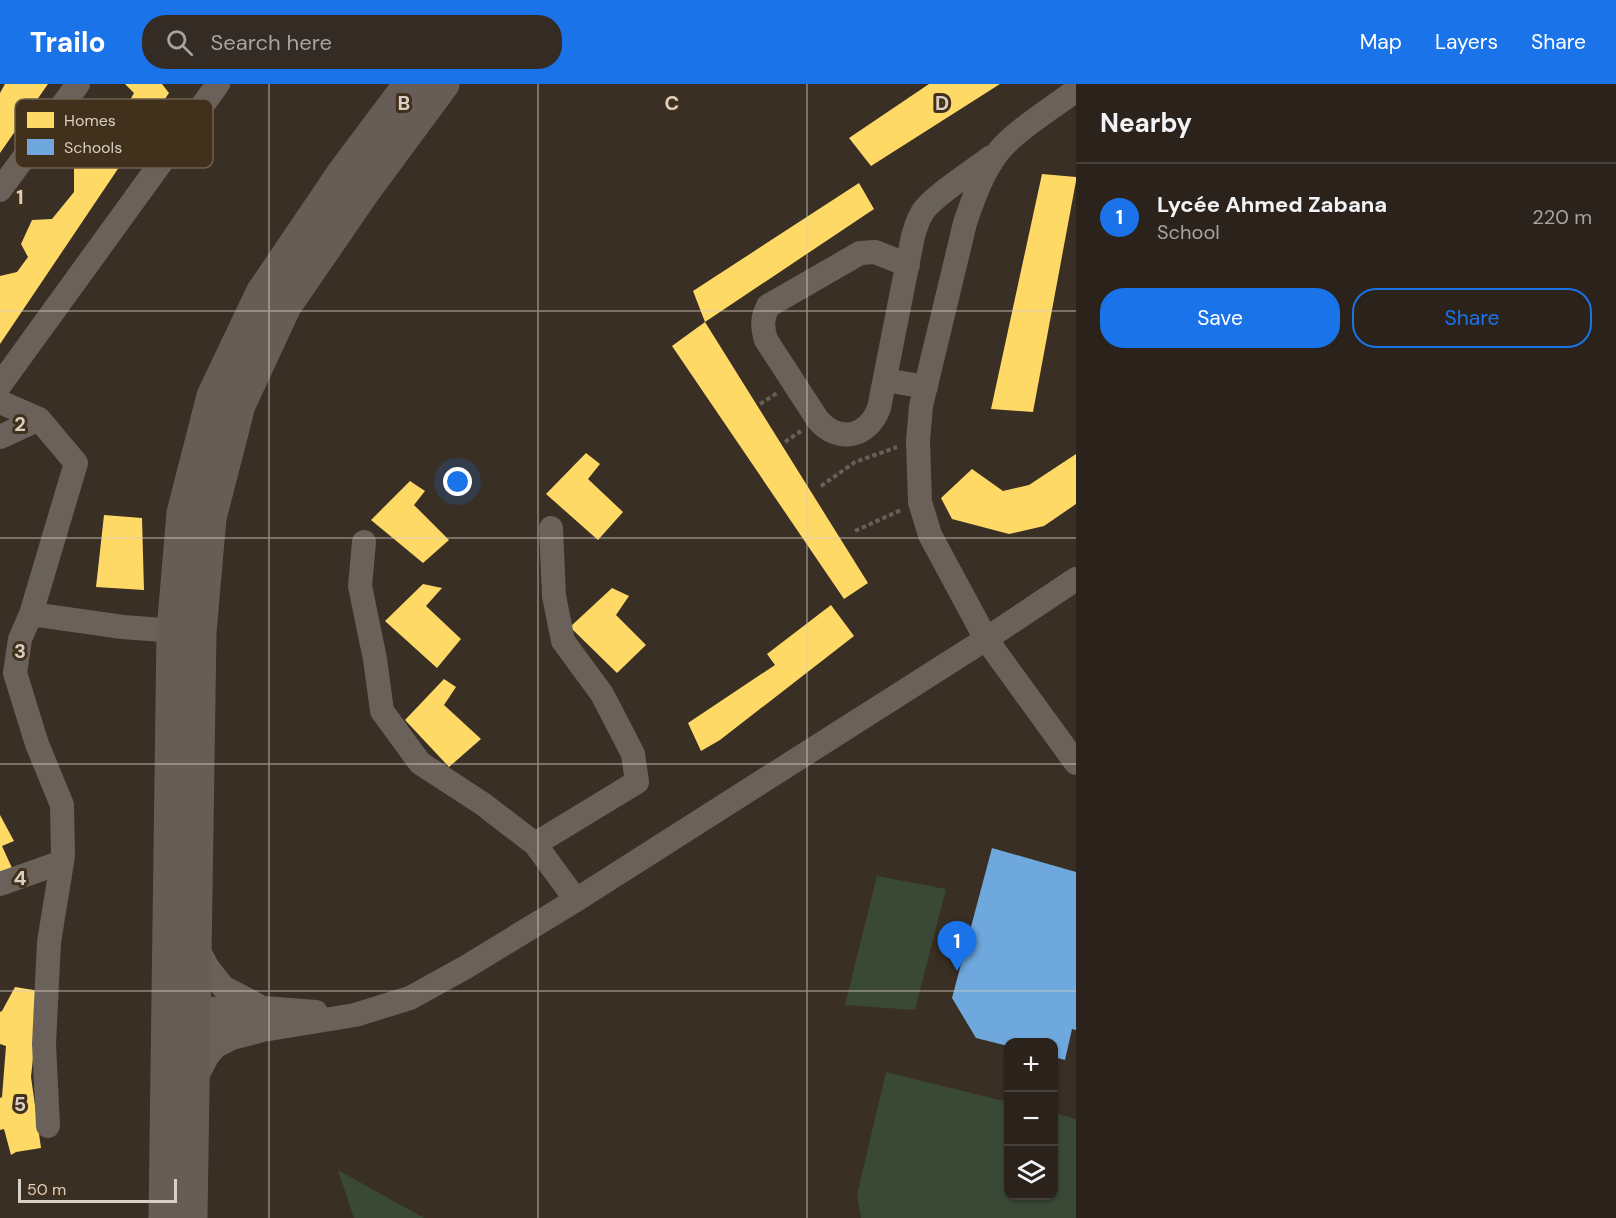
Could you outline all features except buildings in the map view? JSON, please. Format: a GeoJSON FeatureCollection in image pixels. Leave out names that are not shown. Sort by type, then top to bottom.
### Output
{"type":"FeatureCollection","features":[{"type":"Feature","properties":{"kind":"main road"},"geometry":{"type":"LineString","coordinates":[[165,1218],[186,1014],[196,946],[183,513],[213,396],[262,293],[342,175],[410,84]]}},
{"type":"Feature","properties":{"kind":"main road"},"geometry":{"type":"LineString","coordinates":[[191,1218],[194,1082],[186,1014],[187,631],[210,518],[239,405],[285,306],[364,191],[443,84]]}},
{"type":"Feature","properties":{"kind":"street"},"geometry":{"type":"LineString","coordinates":[[67,99],[78,84]]}},
{"type":"Feature","properties":{"kind":"street"},"geometry":{"type":"LineString","coordinates":[[207,99],[218,84]]}},
{"type":"Feature","properties":{"kind":"street"},"geometry":{"type":"LineString","coordinates":[[908,265],[875,252],[860,253],[768,306],[763,321],[766,340],[818,420],[833,432],[852,434],[862,431],[870,425],[879,408],[908,265],[916,223],[924,210],[1076,90]]}},
{"type":"Feature","properties":{"kind":"street"},"geometry":{"type":"LineString","coordinates":[[999,151],[983,178],[965,223],[921,406],[918,441],[920,502],[930,535],[986,639],[1076,762]]}},
{"type":"Feature","properties":{"kind":"street"},"geometry":{"type":"LineString","coordinates":[[0,190],[16,168]]}},
{"type":"Feature","properties":{"kind":"street"},"geometry":{"type":"LineString","coordinates":[[0,385],[157,168]]}},
{"type":"Feature","properties":{"kind":"street"},"geometry":{"type":"LineString","coordinates":[[885,380],[926,387]]}},
{"type":"Feature","properties":{"kind":"street"},"geometry":{"type":"LineString","coordinates":[[0,402],[39,419],[76,463],[31,614],[20,639],[15,673],[37,744],[63,805],[62,862],[49,942],[44,1044],[48,1126]]}},
{"type":"Feature","properties":{"kind":"street"},"geometry":{"type":"LineString","coordinates":[[0,437],[39,419]]}},
{"type":"Feature","properties":{"kind":"street"},"geometry":{"type":"LineString","coordinates":[[536,844],[637,782],[633,754],[602,694],[563,641],[554,596],[551,528]]}},
{"type":"Feature","properties":{"kind":"street"},"geometry":{"type":"LineString","coordinates":[[364,542],[360,586],[375,659],[382,711],[420,763],[483,804],[536,844],[576,900]]}},
{"type":"Feature","properties":{"kind":"street"},"geometry":{"type":"LineString","coordinates":[[186,1014],[264,1019],[355,1015],[410,998],[576,900],[986,639],[1076,579]]}},
{"type":"Feature","properties":{"kind":"street"},"geometry":{"type":"LineString","coordinates":[[31,614],[123,627],[187,631]]}},
{"type":"Feature","properties":{"kind":"street"},"geometry":{"type":"LineString","coordinates":[[0,884],[62,862]]}},
{"type":"Feature","properties":{"kind":"street"},"geometry":{"type":"LineString","coordinates":[[196,946],[208,968],[223,987],[264,1019]]}},
{"type":"Feature","properties":{"kind":"street"},"geometry":{"type":"LineString","coordinates":[[194,1082],[208,1055],[216,1046],[264,1019]]}},
{"type":"Feature","properties":{"kind":"path"},"geometry":{"type":"LineString","coordinates":[[760,404],[783,389]]}},
{"type":"Feature","properties":{"kind":"path"},"geometry":{"type":"LineString","coordinates":[[821,486],[855,462],[892,448]]}},
{"type":"Feature","properties":{"kind":"path"},"geometry":{"type":"LineString","coordinates":[[855,531],[906,508]]}},
{"type":"Feature","properties":{"kind":"green space"},"geometry":{"type":"Polygon","coordinates":[[[877,876],[946,889],[915,1010],[845,1005],[877,876]]]}},
{"type":"Feature","properties":{"kind":"green space"},"geometry":{"type":"Polygon","coordinates":[[[886,1072],[1004,1101],[1004,1200],[1058,1200],[1058,1114],[1076,1119],[1076,1218],[861,1218],[857,1195],[886,1072]]]}},
{"type":"Feature","properties":{"kind":"green space"},"geometry":{"type":"Polygon","coordinates":[[[338,1170],[424,1218],[354,1218],[338,1170]]]}},
{"type":"Feature","properties":{"kind":"place","name":"Lycée Ahmed Zabana"},"geometry":{"type":"Point","coordinates":[957,971]}}]}
